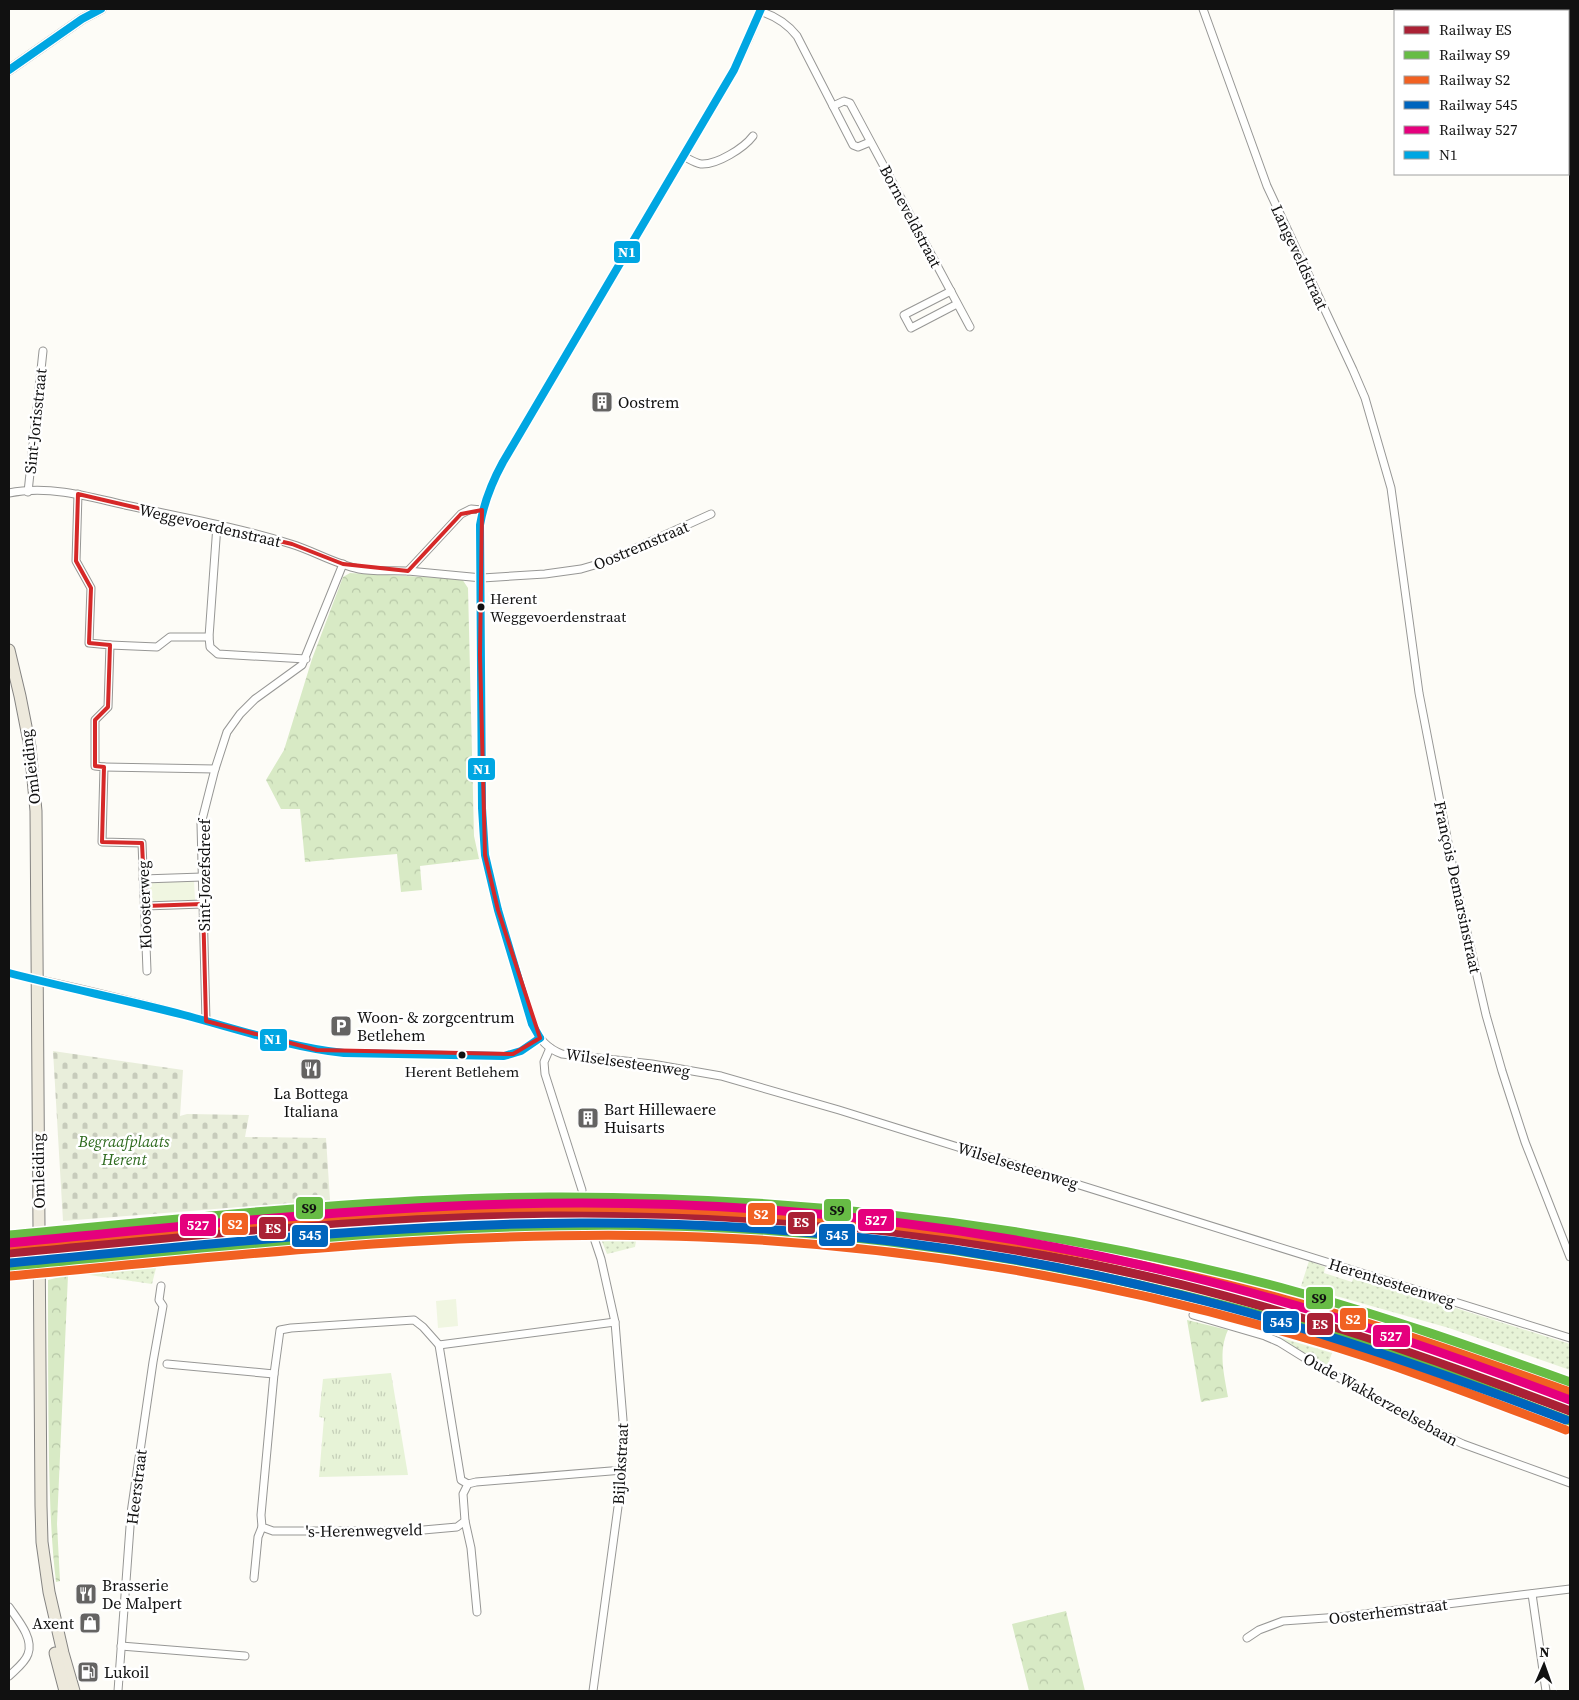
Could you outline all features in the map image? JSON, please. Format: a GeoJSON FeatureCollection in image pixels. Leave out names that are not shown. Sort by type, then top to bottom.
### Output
{"type":"FeatureCollection","features":[{"type":"Feature","properties":{"kind":"main road","name":"Omleiding"},"geometry":{"type":"LineString","coordinates":[[9,650],[30,747],[36,811],[36,1017],[42,1542],[52,1612],[74,1691]]}},
{"type":"Feature","properties":{"kind":"main road","name":"Omleiding"},"geometry":{"type":"LineString","coordinates":[[9,677],[23,745],[30,811],[34,1523],[42,1594],[64,1691]]}},
{"type":"Feature","properties":{"kind":"street"},"geometry":{"type":"LineString","coordinates":[[9,70],[82,19],[101,9]]}},
{"type":"Feature","properties":{"kind":"street","name":"Langeveldstraat"},"geometry":{"type":"LineString","coordinates":[[1203,9],[1267,186],[1365,398],[1389,481],[1394,506]]}},
{"type":"Feature","properties":{"kind":"street"},"geometry":{"type":"LineString","coordinates":[[9,973],[317,1050],[504,1056],[521,1051],[540,1038],[532,1024],[503,927],[485,855],[482,808],[480,525],[482,510],[491,485],[734,70],[761,10],[789,26],[797,36],[853,145],[858,147],[870,142]]}},
{"type":"Feature","properties":{"kind":"street","name":"Borneveldstraat"},"geometry":{"type":"LineString","coordinates":[[833,106],[844,101],[850,103],[970,327]]}},
{"type":"Feature","properties":{"kind":"street"},"geometry":{"type":"LineString","coordinates":[[683,156],[697,163],[717,162],[742,147],[753,136]]}},
{"type":"Feature","properties":{"kind":"street"},"geometry":{"type":"LineString","coordinates":[[951,291],[904,315],[910,328],[957,304]]}},
{"type":"Feature","properties":{"kind":"street","name":"Sint-Jorisstraat"},"geometry":{"type":"LineString","coordinates":[[28,492],[43,352]]}},
{"type":"Feature","properties":{"kind":"street","name":"Weggevoerdenstraat"},"geometry":{"type":"LineString","coordinates":[[9,493],[53,491],[78,494],[292,544],[360,569],[408,571],[480,578]]}},
{"type":"Feature","properties":{"kind":"street"},"geometry":{"type":"LineString","coordinates":[[78,494],[76,561],[91,588],[89,643],[157,647],[170,637],[210,637]]}},
{"type":"Feature","properties":{"kind":"street","name":"François Demarsinstraat"},"geometry":{"type":"LineString","coordinates":[[1394,506],[1419,693],[1457,889],[1486,1015],[1525,1142],[1570,1257]]}},
{"type":"Feature","properties":{"kind":"street"},"geometry":{"type":"LineString","coordinates":[[408,571],[461,514],[472,509],[482,510]]}},
{"type":"Feature","properties":{"kind":"street","name":"Oostremstraat"},"geometry":{"type":"LineString","coordinates":[[480,578],[546,574],[581,569],[606,562],[711,514]]}},
{"type":"Feature","properties":{"kind":"street"},"geometry":{"type":"LineString","coordinates":[[217,525],[210,647],[218,654],[306,659]]}},
{"type":"Feature","properties":{"kind":"street","name":"Sint-Jozefsdreef"},"geometry":{"type":"LineString","coordinates":[[206,1021],[201,824],[215,769],[227,732],[240,714],[255,699],[302,665],[306,659],[343,564]]}},
{"type":"Feature","properties":{"kind":"street","name":"Kloosterweg"},"geometry":{"type":"LineString","coordinates":[[110,645],[108,707],[95,720],[95,766],[104,767],[102,842],[142,843],[147,971]]}},
{"type":"Feature","properties":{"kind":"street"},"geometry":{"type":"LineString","coordinates":[[104,767],[215,769]]}},
{"type":"Feature","properties":{"kind":"street"},"geometry":{"type":"LineString","coordinates":[[143,879],[202,877]]}},
{"type":"Feature","properties":{"kind":"street"},"geometry":{"type":"LineString","coordinates":[[144,906],[203,904]]}},
{"type":"Feature","properties":{"kind":"street","name":"Wilselsesteenweg"},"geometry":{"type":"LineString","coordinates":[[540,1038],[550,1048],[571,1056],[652,1064],[721,1076],[838,1110],[1214,1226]]}},
{"type":"Feature","properties":{"kind":"street"},"geometry":{"type":"LineString","coordinates":[[550,1048],[544,1062],[545,1074],[582,1190]]}},
{"type":"Feature","properties":{"kind":"street","name":"Herentsesteenweg"},"geometry":{"type":"LineString","coordinates":[[1214,1226],[1570,1338]]}},
{"type":"Feature","properties":{"kind":"street","name":"Bijlokstraat"},"geometry":{"type":"LineString","coordinates":[[593,1691],[623,1470],[623,1420],[615,1322],[601,1259],[594,1238]]}},
{"type":"Feature","properties":{"kind":"street","name":"Heerstraat"},"geometry":{"type":"LineString","coordinates":[[118,1691],[131,1514],[163,1306],[159,1300],[161,1286]]}},
{"type":"Feature","properties":{"kind":"street","name":"Oude Wakkerzeelsebaan"},"geometry":{"type":"LineString","coordinates":[[1193,1316],[1265,1336],[1279,1342],[1316,1365],[1434,1430],[1463,1444],[1570,1483]]}},
{"type":"Feature","properties":{"kind":"street"},"geometry":{"type":"LineString","coordinates":[[254,1578],[258,1537],[262,1527],[260,1515],[280,1330],[414,1320],[423,1327],[439,1345],[461,1480],[468,1484],[623,1470]]}},
{"type":"Feature","properties":{"kind":"street"},"geometry":{"type":"LineString","coordinates":[[439,1345],[615,1322]]}},
{"type":"Feature","properties":{"kind":"street"},"geometry":{"type":"LineString","coordinates":[[167,1364],[274,1374]]}},
{"type":"Feature","properties":{"kind":"street"},"geometry":{"type":"LineString","coordinates":[[468,1484],[463,1494],[465,1521],[472,1548],[477,1612]]}},
{"type":"Feature","properties":{"kind":"street","name":"'s-Herenwegveld"},"geometry":{"type":"LineString","coordinates":[[262,1527],[272,1531],[412,1531],[457,1526],[465,1521]]}},
{"type":"Feature","properties":{"kind":"street","name":"Oosterhemstraat"},"geometry":{"type":"LineString","coordinates":[[1247,1638],[1259,1630],[1283,1621],[1340,1618],[1570,1589]]}},
{"type":"Feature","properties":{"kind":"street"},"geometry":{"type":"LineString","coordinates":[[1532,1594],[1546,1691]]}},
{"type":"Feature","properties":{"kind":"street"},"geometry":{"type":"LineString","coordinates":[[9,1607],[25,1631],[29,1644],[28,1654],[9,1676]]}},
{"type":"Feature","properties":{"kind":"street"},"geometry":{"type":"LineString","coordinates":[[121,1646],[246,1656]]}},
{"type":"Feature","properties":{"kind":"highlighted area"},"geometry":{"type":"Polygon","coordinates":[[[78,494],[292,544],[343,564],[408,571],[461,514],[482,510],[480,655],[485,855],[498,910],[540,1038],[513,1054],[317,1050],[206,1021],[203,904],[145,906],[142,843],[102,842],[104,767],[95,766],[95,720],[108,707],[110,645],[89,643],[91,588],[76,561],[78,494]]]}},
{"type":"Feature","properties":{"kind":"green space"},"geometry":{"type":"Polygon","coordinates":[[[350,573],[462,579],[468,588],[474,836],[479,859],[420,866],[422,890],[401,892],[397,854],[305,862],[300,809],[281,809],[266,780],[284,750],[312,659],[343,577],[350,573]]]}},
{"type":"Feature","properties":{"kind":"green space"},"geometry":{"type":"Polygon","coordinates":[[[194,880],[195,900],[147,902],[146,882],[194,880]]]}},
{"type":"Feature","properties":{"kind":"green space","name":"Begraafplaats Herent"},"geometry":{"type":"Polygon","coordinates":[[[53,1051],[183,1070],[180,1116],[187,1114],[249,1115],[245,1137],[326,1138],[330,1200],[63,1221],[53,1051]]]}},
{"type":"Feature","properties":{"kind":"green space"},"geometry":{"type":"Polygon","coordinates":[[[601,1239],[636,1241],[635,1247],[607,1254],[601,1239]]]}},
{"type":"Feature","properties":{"kind":"green space"},"geometry":{"type":"Polygon","coordinates":[[[1309,1261],[1325,1267],[1324,1273],[1352,1282],[1354,1276],[1570,1344],[1570,1370],[1449,1328],[1301,1286],[1309,1261]]]}},
{"type":"Feature","properties":{"kind":"green space"},"geometry":{"type":"Polygon","coordinates":[[[142,1267],[156,1268],[152,1284],[83,1274],[84,1272],[142,1267]]]}},
{"type":"Feature","properties":{"kind":"green space"},"geometry":{"type":"Polygon","coordinates":[[[68,1275],[57,1524],[60,1581],[56,1582],[49,1475],[48,1280],[68,1275]]]}},
{"type":"Feature","properties":{"kind":"green space"},"geometry":{"type":"Polygon","coordinates":[[[456,1299],[458,1326],[438,1328],[436,1301],[456,1299]]]}},
{"type":"Feature","properties":{"kind":"green space"},"geometry":{"type":"Polygon","coordinates":[[[1187,1320],[1228,1330],[1223,1346],[1223,1355],[1228,1397],[1201,1402],[1187,1320]]]}},
{"type":"Feature","properties":{"kind":"green space"},"geometry":{"type":"Polygon","coordinates":[[[1275,1336],[1332,1353],[1327,1367],[1274,1338],[1275,1336]]]}},
{"type":"Feature","properties":{"kind":"green space"},"geometry":{"type":"Polygon","coordinates":[[[391,1373],[408,1475],[319,1477],[324,1418],[319,1417],[323,1379],[391,1373]]]}},
{"type":"Feature","properties":{"kind":"green space"},"geometry":{"type":"Polygon","coordinates":[[[1066,1611],[1085,1691],[1029,1691],[1012,1624],[1066,1611]]]}},
{"type":"Feature","properties":{"kind":"tunnel"},"geometry":{"type":"LineString","coordinates":[[582,1190],[594,1238]]}},
{"type":"Feature","properties":{"kind":"rail line","name":"S9"},"geometry":{"type":"LineString","coordinates":[[9,1235],[279,1210],[482,1198],[642,1198],[736,1202],[829,1209],[1015,1232],[1108,1248],[1199,1267],[1290,1290],[1361,1311],[1466,1345],[1570,1382]]}},
{"type":"Feature","properties":{"kind":"rail line","name":"527"},"geometry":{"type":"LineString","coordinates":[[9,1243],[295,1216],[510,1204],[658,1204],[809,1213],[960,1231],[1109,1258],[1183,1275],[1281,1301],[1379,1331],[1570,1400]]}},
{"type":"Feature","properties":{"kind":"rail line","name":"S2"},"geometry":{"type":"LineString","coordinates":[[10,1245],[279,1220],[482,1208],[642,1208],[828,1219],[921,1229],[1013,1242],[1197,1277],[1358,1320],[1463,1354],[1567,1391]]}},
{"type":"Feature","properties":{"kind":"rail line","name":"ES"},"geometry":{"type":"LineString","coordinates":[[9,1253],[296,1226],[510,1214],[658,1214],[809,1223],[960,1241],[1109,1268],[1183,1285],[1281,1312],[1378,1342],[1570,1411]]}},
{"type":"Feature","properties":{"kind":"rail line","name":"545"},"geometry":{"type":"LineString","coordinates":[[10,1263],[366,1231],[509,1224],[657,1224],[808,1232],[958,1250],[1033,1263],[1181,1295],[1279,1321],[1375,1351],[1566,1420]]}},
{"type":"Feature","properties":{"kind":"rail line","name":"S9"},"geometry":{"type":"LineString","coordinates":[[9,1266],[355,1235],[528,1226],[702,1227],[780,1231],[857,1238],[934,1248],[1088,1274],[1239,1309],[1379,1351],[1570,1421]]}},
{"type":"Feature","properties":{"kind":"rail line","name":"S2"},"geometry":{"type":"LineString","coordinates":[[10,1276],[355,1245],[528,1236],[701,1237],[855,1248],[1009,1269],[1162,1300],[1237,1319],[1376,1360],[1566,1430]]}},
{"type":"Feature","properties":{"kind":"transit line","name":"N1"},"geometry":{"type":"LineString","coordinates":[[9,70],[82,19],[101,9]]}},
{"type":"Feature","properties":{"kind":"transit line","name":"N1"},"geometry":{"type":"LineString","coordinates":[[540,1038],[532,1024],[498,910],[485,855],[482,808],[480,525],[489,492],[503,462],[734,70],[761,9]]}},
{"type":"Feature","properties":{"kind":"transit line","name":"N1"},"geometry":{"type":"LineString","coordinates":[[9,973],[283,1042],[344,1053],[504,1056],[521,1051],[540,1038]]}},
{"type":"Feature","properties":{"kind":"place","name":"Oostrem"},"geometry":{"type":"Point","coordinates":[602,402]}},
{"type":"Feature","properties":{"kind":"place","name":"Herent Weggevoerdenstraat"},"geometry":{"type":"Point","coordinates":[481,607]}},
{"type":"Feature","properties":{"kind":"place","name":"Woon- & zorgcentrum Betlehem"},"geometry":{"type":"Point","coordinates":[341,1026]}},
{"type":"Feature","properties":{"kind":"place","name":"Herent Betlehem"},"geometry":{"type":"Point","coordinates":[462,1055]}},
{"type":"Feature","properties":{"kind":"place","name":"La Bottega Italiana"},"geometry":{"type":"Point","coordinates":[311,1069]}},
{"type":"Feature","properties":{"kind":"place","name":"Bart Hillewaere Huisarts"},"geometry":{"type":"Point","coordinates":[588,1118]}},
{"type":"Feature","properties":{"kind":"place","name":"Brasserie De Malpert"},"geometry":{"type":"Point","coordinates":[86,1594]}},
{"type":"Feature","properties":{"kind":"place","name":"Axent"},"geometry":{"type":"Point","coordinates":[90,1623]}},
{"type":"Feature","properties":{"kind":"place","name":"Lukoil"},"geometry":{"type":"Point","coordinates":[88,1672]}}]}
